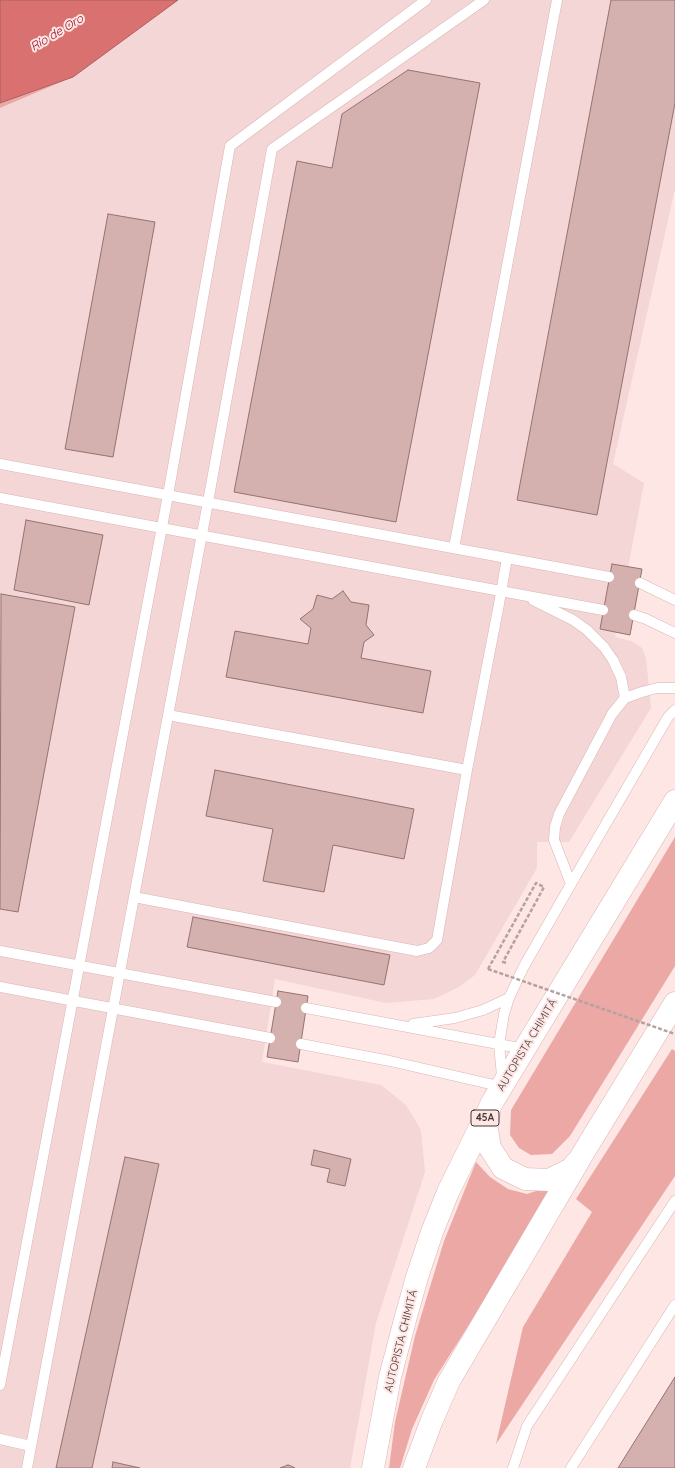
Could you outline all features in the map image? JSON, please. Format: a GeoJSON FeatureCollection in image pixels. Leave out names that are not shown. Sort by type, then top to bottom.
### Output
{"type":"FeatureCollection","features":[{"type":"Feature","properties":{"kind":"highway","name":"AUTOPISTA CHIMITÁ"},"geometry":{"type":"LineString","coordinates":[[373,1468],[390,1378],[417,1277],[432,1232],[448,1192],[498,1094],[675,801]]}},
{"type":"Feature","properties":{"kind":"highway"},"geometry":{"type":"LineString","coordinates":[[414,1468],[449,1380],[585,1150],[675,1003]]}},
{"type":"Feature","properties":{"kind":"highway"},"geometry":{"type":"LineString","coordinates":[[498,1094],[486,1124],[490,1148],[503,1168],[525,1179],[549,1180],[571,1169],[585,1150]]}},
{"type":"Feature","properties":{"kind":"lane"},"geometry":{"type":"LineString","coordinates":[[0,1385],[162,528],[230,146],[426,0]]}},
{"type":"Feature","properties":{"kind":"lane"},"geometry":{"type":"LineString","coordinates":[[27,1468],[202,535],[272,149],[484,0]]}},
{"type":"Feature","properties":{"kind":"lane"},"geometry":{"type":"LineString","coordinates":[[454,548],[557,0]]}},
{"type":"Feature","properties":{"kind":"lane"},"geometry":{"type":"LineString","coordinates":[[0,464],[609,577]]}},
{"type":"Feature","properties":{"kind":"lane"},"geometry":{"type":"LineString","coordinates":[[0,498],[604,610]]}},
{"type":"Feature","properties":{"kind":"lane"},"geometry":{"type":"LineString","coordinates":[[134,897],[417,951],[429,948],[437,940],[507,558]]}},
{"type":"Feature","properties":{"kind":"lane"},"geometry":{"type":"LineString","coordinates":[[640,583],[675,600]]}},
{"type":"Feature","properties":{"kind":"lane"},"geometry":{"type":"LineString","coordinates":[[520,594],[572,620],[587,630],[604,647],[613,660],[621,677],[625,698]]}},
{"type":"Feature","properties":{"kind":"lane"},"geometry":{"type":"LineString","coordinates":[[634,615],[675,633]]}},
{"type":"Feature","properties":{"kind":"lane"},"geometry":{"type":"LineString","coordinates":[[571,884],[554,840],[555,827],[559,814],[609,721],[625,698],[657,688],[675,688]]}},
{"type":"Feature","properties":{"kind":"lane"},"geometry":{"type":"LineString","coordinates":[[301,1044],[390,1060],[498,1094],[500,1044],[504,1014],[509,998],[523,968],[571,884],[668,717],[675,710]]}},
{"type":"Feature","properties":{"kind":"lane"},"geometry":{"type":"LineString","coordinates":[[168,715],[467,770]]}},
{"type":"Feature","properties":{"kind":"lane"},"geometry":{"type":"LineString","coordinates":[[0,951],[276,1002]]}},
{"type":"Feature","properties":{"kind":"lane"},"geometry":{"type":"LineString","coordinates":[[0,987],[270,1038]]}},
{"type":"Feature","properties":{"kind":"lane"},"geometry":{"type":"LineString","coordinates":[[397,1025],[426,1023],[455,1018],[483,1010],[509,998]]}},
{"type":"Feature","properties":{"kind":"lane"},"geometry":{"type":"LineString","coordinates":[[306,1008],[525,1049]]}},
{"type":"Feature","properties":{"kind":"lane"},"geometry":{"type":"LineString","coordinates":[[513,1468],[527,1426],[675,1201]]}},
{"type":"Feature","properties":{"kind":"lane"},"geometry":{"type":"LineString","coordinates":[[571,1468],[675,1305]]}},
{"type":"Feature","properties":{"kind":"lane"},"geometry":{"type":"LineString","coordinates":[[0,1439],[31,1446]]}},
{"type":"Feature","properties":{"kind":"path"},"geometry":{"type":"LineString","coordinates":[[502,962],[544,887],[536,882],[488,969],[675,1034]]}},
{"type":"Feature","properties":{"kind":"shaded area"},"geometry":{"type":"Polygon","coordinates":[[[178,0],[675,0],[675,189],[613,464],[644,483],[615,637],[631,641],[642,648],[646,658],[651,708],[569,842],[537,842],[537,868],[475,975],[459,987],[434,999],[386,1003],[275,979],[262,1062],[381,1085],[406,1105],[421,1130],[425,1172],[376,1323],[350,1468],[0,1468],[0,108],[73,77],[178,0]]]}},
{"type":"Feature","properties":{"kind":"shaded area"},"geometry":{"type":"Polygon","coordinates":[[[73,77],[0,108],[0,103],[73,77]]]}},
{"type":"Feature","properties":{"kind":"shaded area"},"geometry":{"type":"Polygon","coordinates":[[[675,837],[675,966],[570,1136],[552,1154],[531,1155],[519,1148],[510,1135],[511,1110],[675,837]]]}},
{"type":"Feature","properties":{"kind":"shaded area"},"geometry":{"type":"Polygon","coordinates":[[[672,1049],[675,1051],[675,1176],[496,1444],[523,1327],[592,1212],[576,1199],[672,1049]]]}},
{"type":"Feature","properties":{"kind":"shaded area"},"geometry":{"type":"Polygon","coordinates":[[[476,1162],[490,1177],[508,1189],[527,1194],[551,1186],[482,1304],[434,1380],[412,1429],[400,1468],[389,1468],[395,1422],[415,1336],[444,1241],[476,1162]]]}},
{"type":"Feature","properties":{"kind":"water","name":"Río de Oro"},"geometry":{"type":"Polygon","coordinates":[[[0,0],[178,0],[73,77],[0,103],[0,0]]]}},
{"type":"Feature","properties":{"kind":"building"},"geometry":{"type":"Polygon","coordinates":[[[611,0],[675,0],[675,103],[597,515],[517,500],[611,0]]]}},
{"type":"Feature","properties":{"kind":"building"},"geometry":{"type":"Polygon","coordinates":[[[408,70],[480,83],[396,522],[234,492],[297,161],[332,168],[342,114],[408,70]]]}},
{"type":"Feature","properties":{"kind":"building"},"geometry":{"type":"Polygon","coordinates":[[[108,214],[155,222],[113,457],[65,449],[108,214]]]}},
{"type":"Feature","properties":{"kind":"building"},"geometry":{"type":"Polygon","coordinates":[[[26,520],[103,535],[89,605],[14,590],[26,520]]]}},
{"type":"Feature","properties":{"kind":"building"},"geometry":{"type":"Polygon","coordinates":[[[612,564],[642,569],[630,635],[600,629],[612,564]]]}},
{"type":"Feature","properties":{"kind":"building"},"geometry":{"type":"Polygon","coordinates":[[[343,591],[351,602],[369,605],[366,625],[374,635],[364,642],[361,658],[431,671],[423,713],[226,677],[235,631],[308,644],[311,628],[300,619],[313,609],[317,595],[332,599],[343,591]]]}},
{"type":"Feature","properties":{"kind":"building"},"geometry":{"type":"Polygon","coordinates":[[[1,594],[75,607],[18,912],[0,909],[1,594]]]}},
{"type":"Feature","properties":{"kind":"building"},"geometry":{"type":"Polygon","coordinates":[[[215,770],[414,809],[404,859],[333,845],[324,892],[263,881],[273,829],[206,816],[215,770]]]}},
{"type":"Feature","properties":{"kind":"building"},"geometry":{"type":"Polygon","coordinates":[[[193,917],[390,955],[384,985],[187,947],[193,917]]]}},
{"type":"Feature","properties":{"kind":"building"},"geometry":{"type":"Polygon","coordinates":[[[278,991],[308,996],[298,1062],[267,1057],[278,991]]]}},
{"type":"Feature","properties":{"kind":"building"},"geometry":{"type":"Polygon","coordinates":[[[314,1150],[351,1159],[345,1186],[327,1182],[330,1169],[311,1165],[314,1150]]]}},
{"type":"Feature","properties":{"kind":"building"},"geometry":{"type":"Polygon","coordinates":[[[125,1157],[159,1164],[92,1468],[56,1468],[125,1157]]]}},
{"type":"Feature","properties":{"kind":"building"},"geometry":{"type":"Polygon","coordinates":[[[675,1377],[675,1468],[618,1468],[675,1377]]]}},
{"type":"Feature","properties":{"kind":"building"},"geometry":{"type":"Polygon","coordinates":[[[113,1462],[140,1468],[112,1468],[113,1462]]]}},
{"type":"Feature","properties":{"kind":"building"},"geometry":{"type":"Polygon","coordinates":[[[288,1465],[295,1468],[280,1468],[288,1465]]]}}]}
